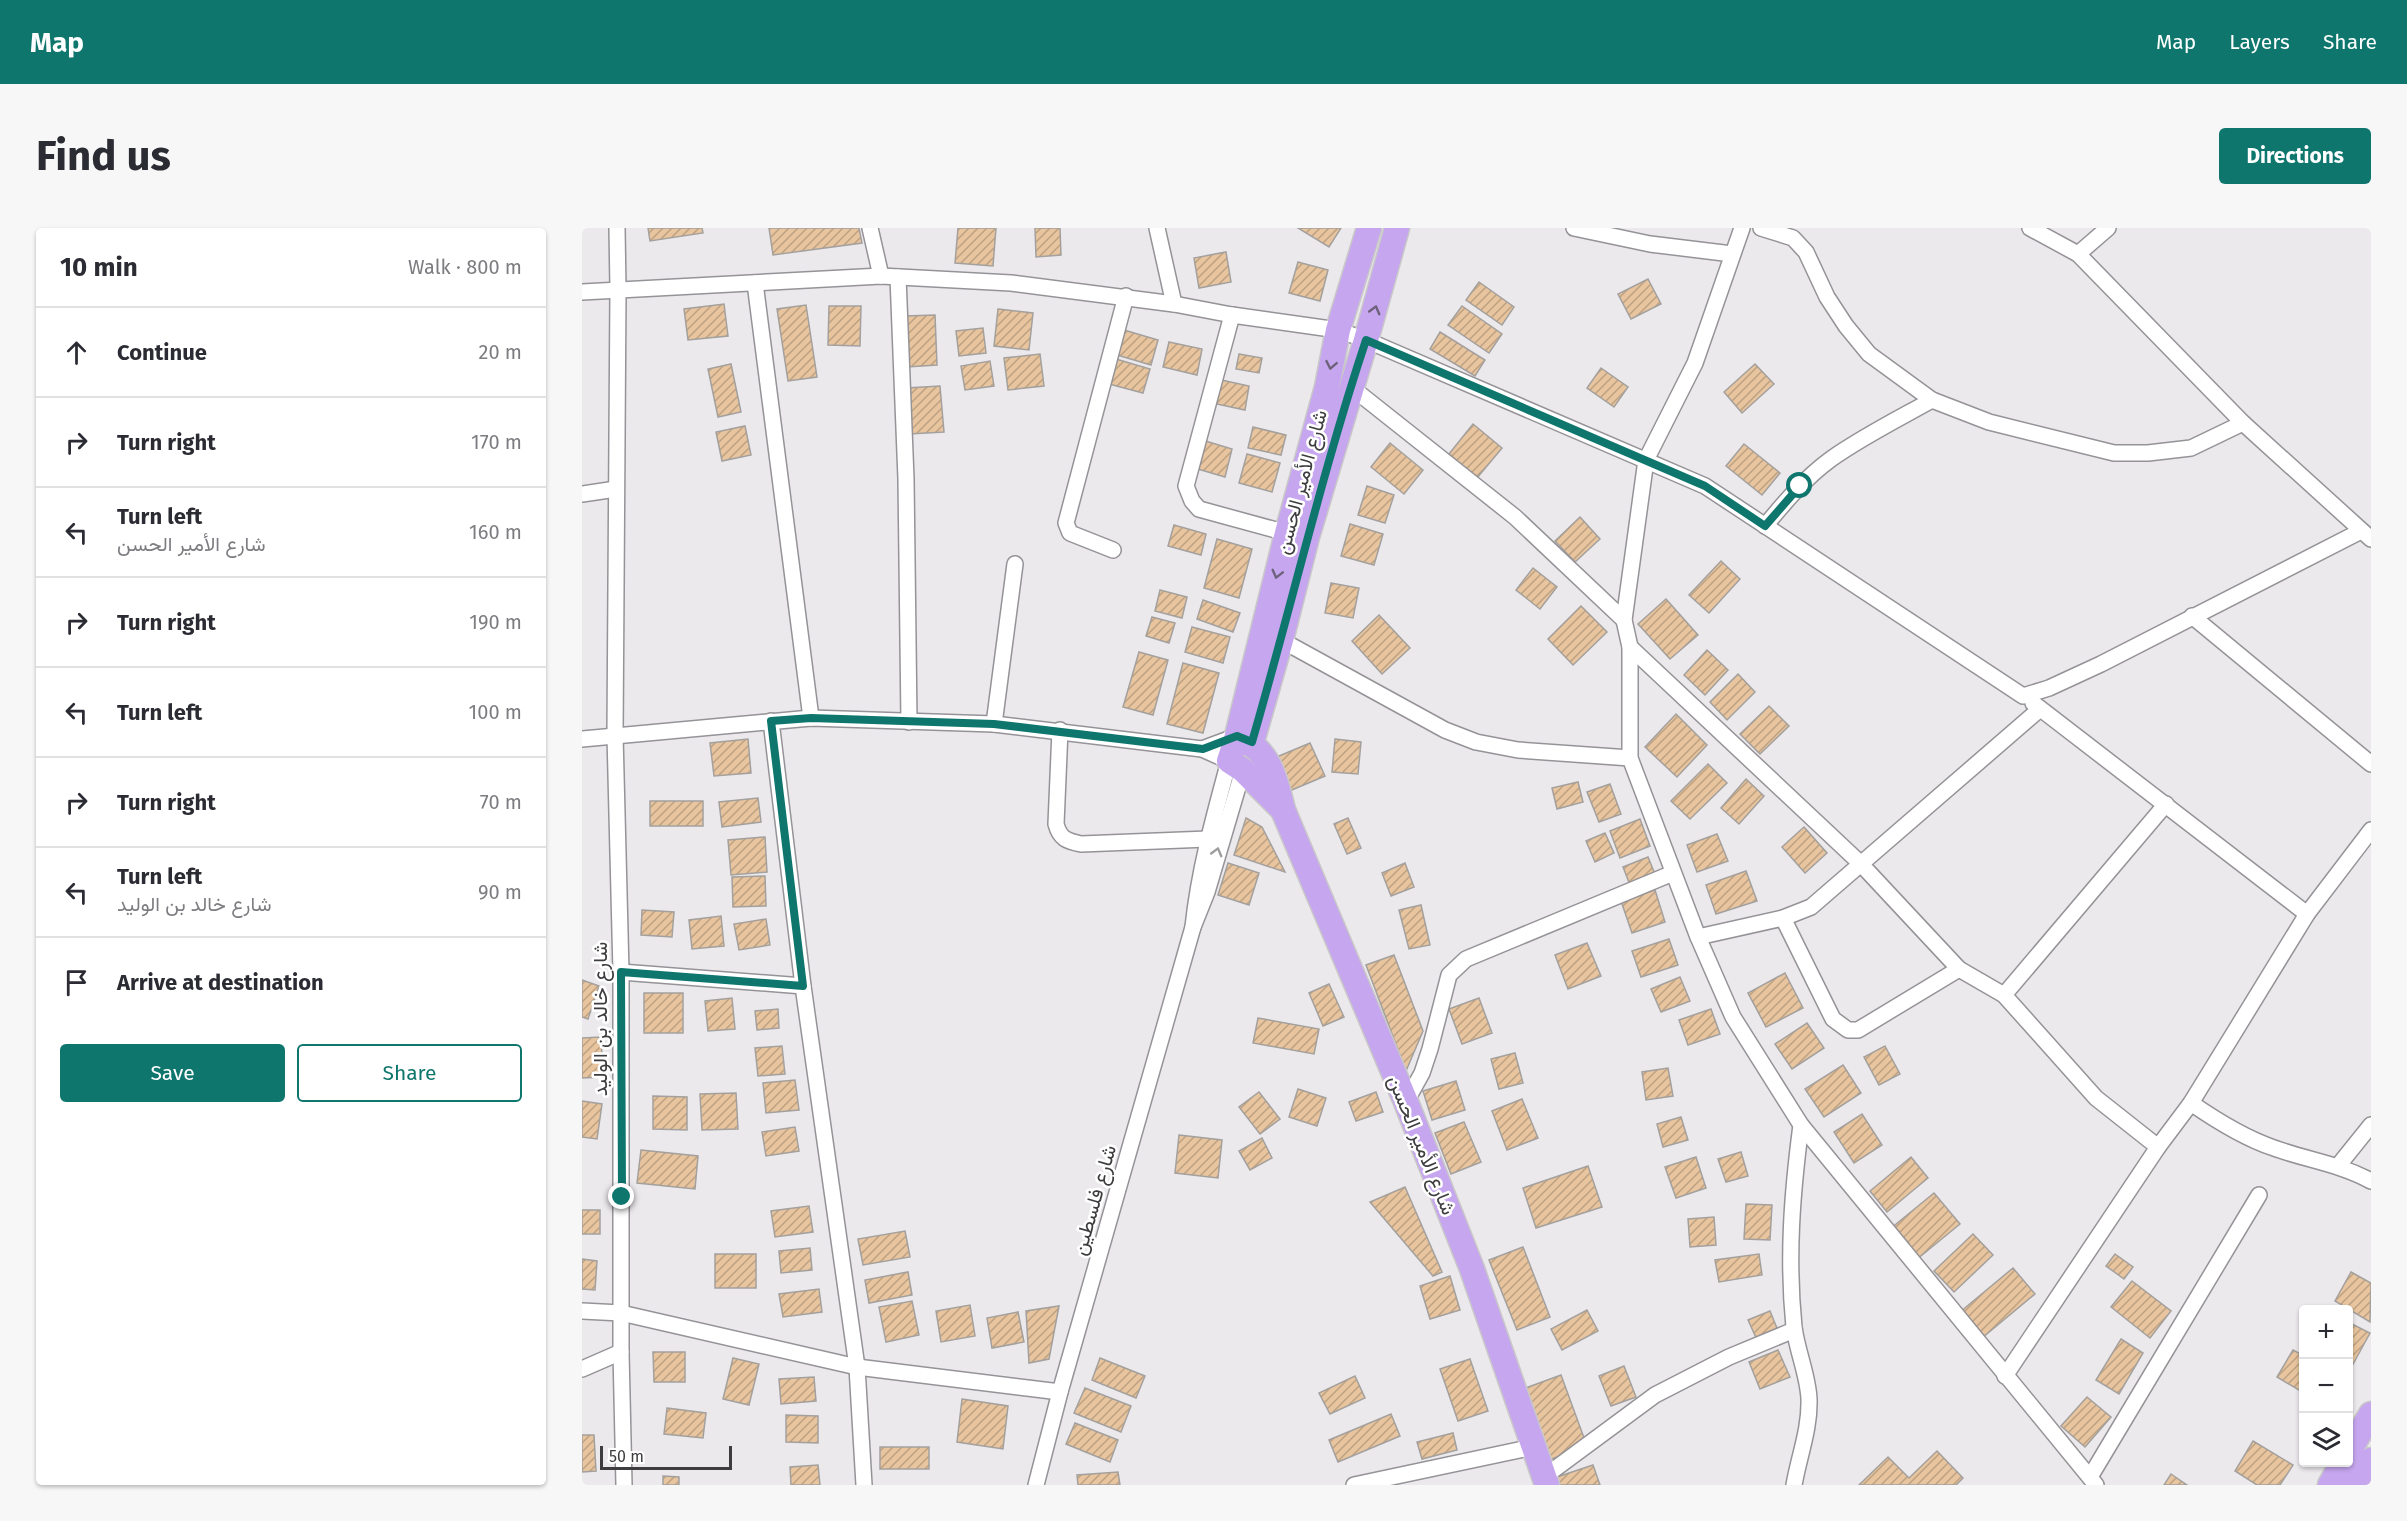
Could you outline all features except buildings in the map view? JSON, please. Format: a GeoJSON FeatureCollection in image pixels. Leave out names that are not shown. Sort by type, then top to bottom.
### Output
{"type":"FeatureCollection","features":[{"type":"Feature","properties":{"kind":"main road","name":"شارع الأمير الحسن"},"geometry":{"type":"LineString","coordinates":[[1245,739],[1287,533],[1327,387],[1338,330],[1369,228]]}},
{"type":"Feature","properties":{"kind":"main road","name":"شارع الأمير الحسن"},"geometry":{"type":"LineString","coordinates":[[1282,810],[1236,766],[1281,640],[1307,537],[1397,228]]}},
{"type":"Feature","properties":{"kind":"main road","name":"شارع الأمير الحسن"},"geometry":{"type":"LineString","coordinates":[[1245,739],[1268,764],[1278,790],[1282,810],[1406,1102],[1472,1269],[1545,1481]]}},
{"type":"Feature","properties":{"kind":"main road"},"geometry":{"type":"LineString","coordinates":[[2353,1446],[2371,1414]]}},
{"type":"Feature","properties":{"kind":"main road"},"geometry":{"type":"LineString","coordinates":[[2356,1485],[2371,1460]]}},
{"type":"Feature","properties":{"kind":"main road"},"geometry":{"type":"LineString","coordinates":[[2330,1485],[2340,1467]]}},
{"type":"Feature","properties":{"kind":"street","name":"شارع خالد بن الوليد"},"geometry":{"type":"LineString","coordinates":[[617,228],[615,735],[621,972],[621,1352],[624,1485]]}},
{"type":"Feature","properties":{"kind":"street"},"geometry":{"type":"LineString","coordinates":[[870,228],[881,276]]}},
{"type":"Feature","properties":{"kind":"street"},"geometry":{"type":"LineString","coordinates":[[1157,228],[1173,304]]}},
{"type":"Feature","properties":{"kind":"street"},"geometry":{"type":"LineString","coordinates":[[1574,228],[1650,244],[1732,254]]}},
{"type":"Feature","properties":{"kind":"street"},"geometry":{"type":"LineString","coordinates":[[1742,228],[1695,363],[1646,460],[1624,620],[1630,647],[1630,758],[1698,938],[1733,1017],[1801,1125],[2093,1481],[2259,1195]]}},
{"type":"Feature","properties":{"kind":"street"},"geometry":{"type":"LineString","coordinates":[[1761,228],[1793,238],[1806,252],[1827,297],[1846,326],[1869,354],[1932,400],[1989,422],[2114,453],[2148,453],[2192,448],[2243,423]]}},
{"type":"Feature","properties":{"kind":"street"},"geometry":{"type":"LineString","coordinates":[[2023,696],[2049,688],[2102,664],[2192,616],[2366,535],[2243,423],[2078,254],[2030,228]]}},
{"type":"Feature","properties":{"kind":"street"},"geometry":{"type":"LineString","coordinates":[[2078,254],[2108,228]]}},
{"type":"Feature","properties":{"kind":"street"},"geometry":{"type":"LineString","coordinates":[[582,292],[881,276],[1011,283],[1126,296],[1232,315],[1338,330],[1366,340],[1705,486],[2023,696],[2307,914]]}},
{"type":"Feature","properties":{"kind":"street"},"geometry":{"type":"LineString","coordinates":[[898,277],[906,479],[909,722]]}},
{"type":"Feature","properties":{"kind":"street"},"geometry":{"type":"LineString","coordinates":[[754,283],[811,718]]}},
{"type":"Feature","properties":{"kind":"street"},"geometry":{"type":"LineString","coordinates":[[1113,550],[1070,533],[1066,523],[1126,296]]}},
{"type":"Feature","properties":{"kind":"street"},"geometry":{"type":"LineString","coordinates":[[1232,315],[1186,486],[1192,501],[1199,509],[1287,533]]}},
{"type":"Feature","properties":{"kind":"street"},"geometry":{"type":"LineString","coordinates":[[1351,387],[1515,517],[1624,620]]}},
{"type":"Feature","properties":{"kind":"street"},"geometry":{"type":"LineString","coordinates":[[1765,526],[1800,486],[1830,460],[1877,430],[1932,400]]}},
{"type":"Feature","properties":{"kind":"street"},"geometry":{"type":"LineString","coordinates":[[582,494],[616,489]]}},
{"type":"Feature","properties":{"kind":"street"},"geometry":{"type":"LineString","coordinates":[[994,724],[1015,564]]}},
{"type":"Feature","properties":{"kind":"street"},"geometry":{"type":"LineString","coordinates":[[2192,616],[2371,764]]}},
{"type":"Feature","properties":{"kind":"street"},"geometry":{"type":"LineString","coordinates":[[1281,640],[1445,730],[1476,742],[1518,750],[1630,758]]}},
{"type":"Feature","properties":{"kind":"street"},"geometry":{"type":"LineString","coordinates":[[1630,647],[1860,863],[1959,969],[2004,995],[2096,1098],[2158,1147]]}},
{"type":"Feature","properties":{"kind":"street"},"geometry":{"type":"LineString","coordinates":[[1698,938],[1783,918],[1811,908],[1860,863],[2040,709]]}},
{"type":"Feature","properties":{"kind":"street"},"geometry":{"type":"LineString","coordinates":[[582,739],[811,718],[994,724],[1060,730],[1203,749],[1236,766]]}},
{"type":"Feature","properties":{"kind":"street"},"geometry":{"type":"LineString","coordinates":[[771,721],[803,986],[857,1367],[864,1485]]}},
{"type":"Feature","properties":{"kind":"street"},"geometry":{"type":"LineString","coordinates":[[1060,730],[1056,824],[1058,833],[1066,841],[1082,844],[1208,838]]}},
{"type":"Feature","properties":{"kind":"street"},"geometry":{"type":"LineString","coordinates":[[1203,749],[1245,739]]}},
{"type":"Feature","properties":{"kind":"street","name":"شارع فلسطين"},"geometry":{"type":"LineString","coordinates":[[1192,927],[1196,890],[1208,838],[1236,766]]}},
{"type":"Feature","properties":{"kind":"street","name":"شارع فلسطين"},"geometry":{"type":"LineString","coordinates":[[1036,1485],[1060,1392],[1192,927],[1207,892],[1236,766]]}},
{"type":"Feature","properties":{"kind":"street"},"geometry":{"type":"LineString","coordinates":[[2004,995],[2166,804]]}},
{"type":"Feature","properties":{"kind":"street"},"geometry":{"type":"LineString","coordinates":[[2005,1376],[2158,1147],[2191,1103],[2307,914],[2371,830]]}},
{"type":"Feature","properties":{"kind":"street"},"geometry":{"type":"LineString","coordinates":[[1406,1102],[1425,1065],[1449,975],[1466,959],[1673,873]]}},
{"type":"Feature","properties":{"kind":"street"},"geometry":{"type":"LineString","coordinates":[[1783,918],[1833,1019],[1848,1030],[1858,1030],[1959,969]]}},
{"type":"Feature","properties":{"kind":"street"},"geometry":{"type":"LineString","coordinates":[[621,972],[803,986]]}},
{"type":"Feature","properties":{"kind":"street"},"geometry":{"type":"LineString","coordinates":[[2191,1103],[2214,1119],[2256,1142],[2338,1166],[2371,1181]]}},
{"type":"Feature","properties":{"kind":"street"},"geometry":{"type":"LineString","coordinates":[[1794,1485],[1798,1459],[1807,1434],[1809,1398],[1794,1330],[1789,1261],[1792,1196],[1801,1125]]}},
{"type":"Feature","properties":{"kind":"street"},"geometry":{"type":"LineString","coordinates":[[2338,1166],[2371,1125]]}},
{"type":"Feature","properties":{"kind":"street"},"geometry":{"type":"LineString","coordinates":[[582,1311],[621,1313],[857,1367],[1060,1392]]}},
{"type":"Feature","properties":{"kind":"street"},"geometry":{"type":"LineString","coordinates":[[1545,1481],[1655,1395],[1729,1357],[1794,1330]]}},
{"type":"Feature","properties":{"kind":"street"},"geometry":{"type":"LineString","coordinates":[[582,1369],[621,1352]]}},
{"type":"Feature","properties":{"kind":"street"},"geometry":{"type":"LineString","coordinates":[[1354,1485],[1533,1447]]}},
{"type":"Feature","properties":{"kind":"route"},"geometry":{"type":"LineString","coordinates":[[622,1197],[621,972],[803,986],[771,721],[811,718],[994,724],[1060,730],[1203,749],[1237,736],[1252,742],[1307,537],[1366,340],[1705,486],[1765,526],[1800,486]]}}]}
